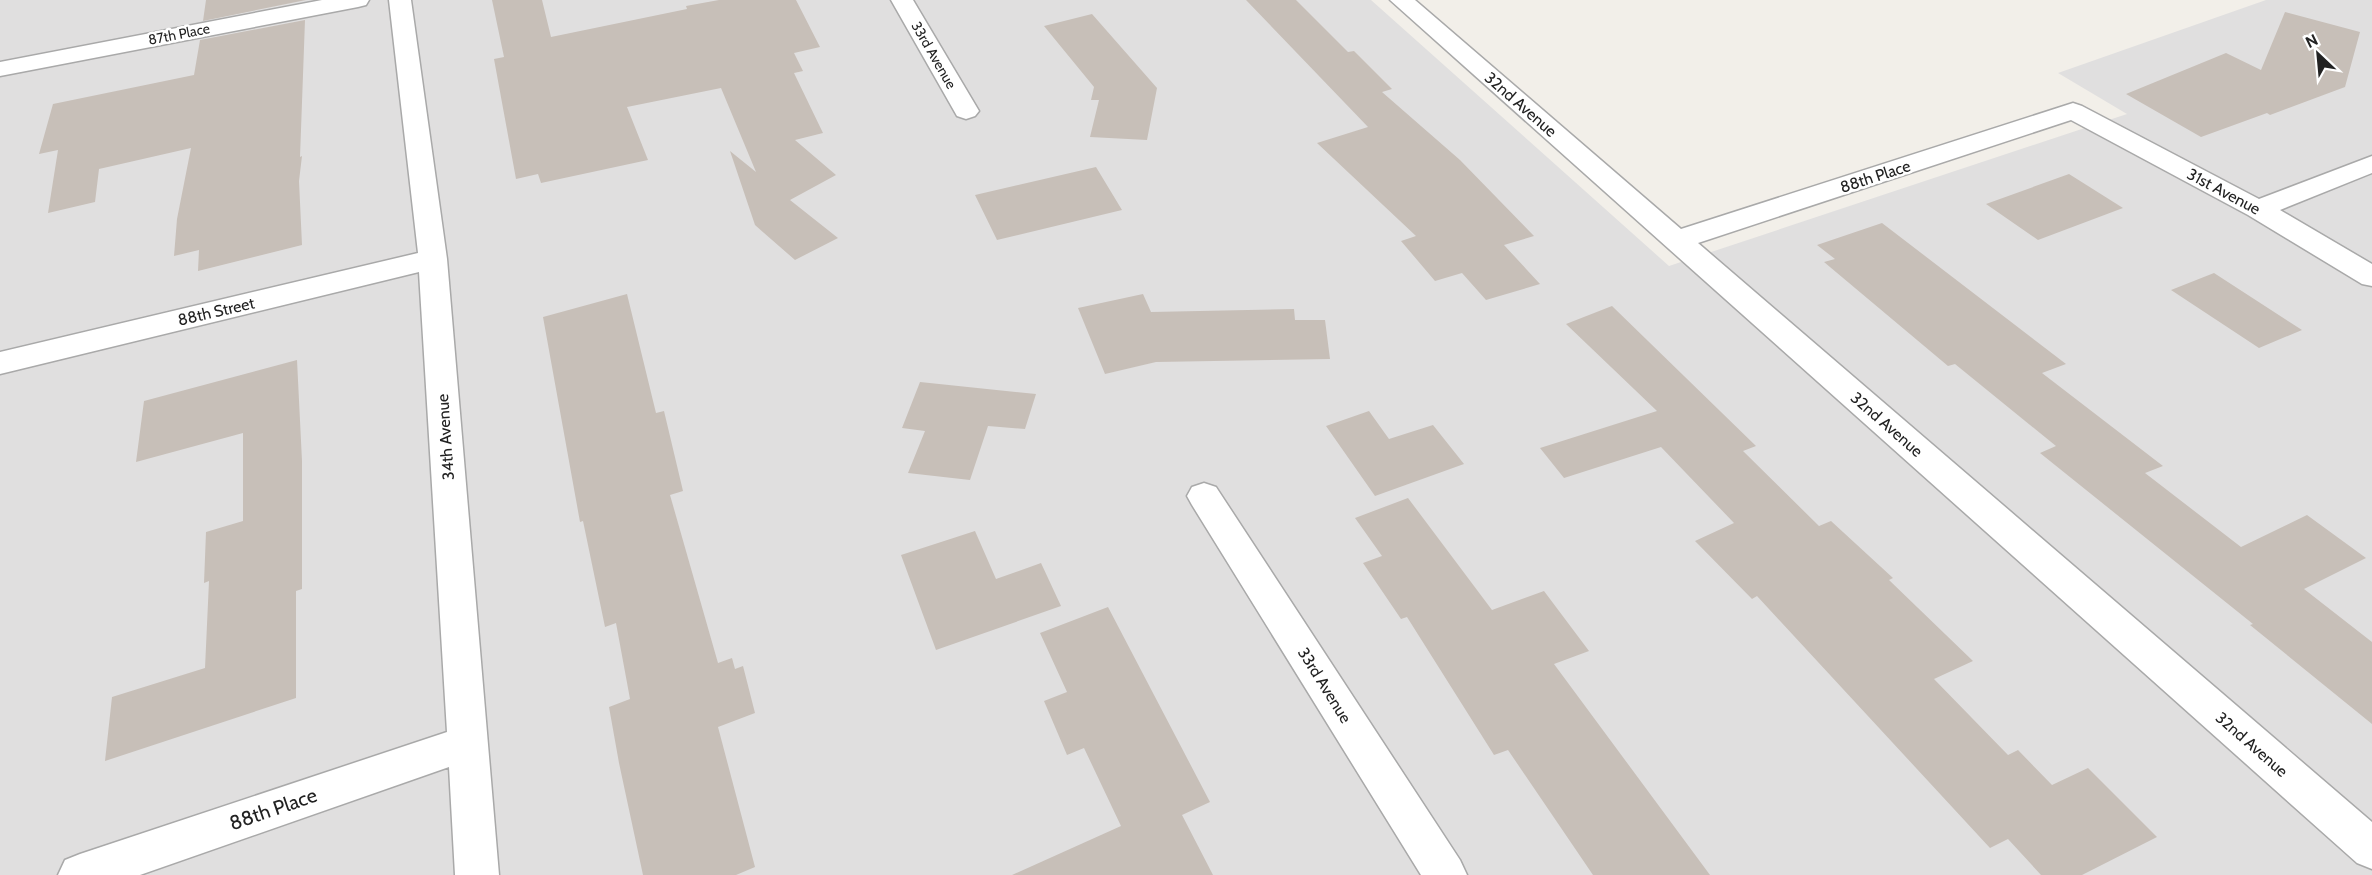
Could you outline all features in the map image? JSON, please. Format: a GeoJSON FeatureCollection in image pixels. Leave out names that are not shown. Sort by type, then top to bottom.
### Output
{"type":"FeatureCollection","features":[{"type":"Feature","properties":{"kind":"street","name":"87th Place"},"geometry":{"type":"LineString","coordinates":[[0,69],[357,0]]}},
{"type":"Feature","properties":{"kind":"street","name":"34th Avenue"},"geometry":{"type":"LineString","coordinates":[[400,0],[433,259],[477,875]]}},
{"type":"Feature","properties":{"kind":"street","name":"33rd Avenue"},"geometry":{"type":"LineString","coordinates":[[902,0],[966,111]]}},
{"type":"Feature","properties":{"kind":"street","name":"32nd Avenue"},"geometry":{"type":"LineString","coordinates":[[1401,0],[2372,849]]}},
{"type":"Feature","properties":{"kind":"street","name":"88th Place"},"geometry":{"type":"LineString","coordinates":[[1677,240],[2073,111]]}},
{"type":"Feature","properties":{"kind":"street","name":"31st Avenue"},"geometry":{"type":"LineString","coordinates":[[2073,111],[2258,209],[2372,277]]}},
{"type":"Feature","properties":{"kind":"street"},"geometry":{"type":"LineString","coordinates":[[2258,209],[2372,164]]}},
{"type":"Feature","properties":{"kind":"street","name":"88th Street"},"geometry":{"type":"LineString","coordinates":[[0,363],[433,259]]}},
{"type":"Feature","properties":{"kind":"street","name":"33rd Avenue"},"geometry":{"type":"LineString","coordinates":[[1204,496],[1445,875]]}},
{"type":"Feature","properties":{"kind":"street","name":"88th Place"},"geometry":{"type":"LineString","coordinates":[[80,875],[467,742]]}},
{"type":"Feature","properties":{"kind":"shaded area"},"geometry":{"type":"Polygon","coordinates":[[[0,0],[1371,0],[1669,266],[2127,114],[2058,73],[2266,0],[2372,0],[2372,875],[0,875],[0,0]]]}},
{"type":"Feature","properties":{"kind":"building"},"geometry":{"type":"Polygon","coordinates":[[[206,0],[306,0],[203,21],[206,0]]]}},
{"type":"Feature","properties":{"kind":"building"},"geometry":{"type":"Polygon","coordinates":[[[492,0],[542,0],[551,37],[687,9],[686,6],[719,0],[796,0],[820,47],[794,53],[803,71],[794,73],[823,133],[795,140],[836,175],[790,200],[838,238],[795,260],[755,225],[730,151],[756,172],[721,88],[627,107],[648,160],[541,183],[538,174],[516,179],[494,59],[504,57],[492,0]]]}},
{"type":"Feature","properties":{"kind":"building"},"geometry":{"type":"Polygon","coordinates":[[[1246,0],[1296,0],[1348,52],[1354,51],[1392,89],[1382,92],[1460,160],[1534,236],[1504,245],[1540,284],[1486,300],[1462,273],[1435,281],[1401,241],[1416,236],[1317,143],[1368,127],[1246,0]]]}},
{"type":"Feature","properties":{"kind":"building"},"geometry":{"type":"Polygon","coordinates":[[[2285,12],[2360,32],[2345,87],[2270,115],[2267,113],[2201,137],[2126,94],[2226,53],[2261,70],[2285,12]]]}},
{"type":"Feature","properties":{"kind":"building"},"geometry":{"type":"Polygon","coordinates":[[[1092,14],[1157,88],[1147,140],[1090,137],[1099,100],[1091,100],[1094,87],[1044,26],[1092,14]]]}},
{"type":"Feature","properties":{"kind":"building"},"geometry":{"type":"Polygon","coordinates":[[[305,20],[300,157],[302,156],[299,181],[302,245],[198,271],[199,250],[174,256],[177,219],[191,148],[99,169],[95,202],[48,213],[58,150],[39,154],[53,104],[194,75],[200,40],[305,20]]]}},
{"type":"Feature","properties":{"kind":"building"},"geometry":{"type":"Polygon","coordinates":[[[1096,167],[1122,210],[997,240],[975,195],[1096,167]]]}},
{"type":"Feature","properties":{"kind":"building"},"geometry":{"type":"Polygon","coordinates":[[[2069,174],[2123,208],[2038,240],[1986,204],[2069,174]]]}},
{"type":"Feature","properties":{"kind":"building"},"geometry":{"type":"Polygon","coordinates":[[[1882,223],[2066,364],[2042,373],[2163,466],[2145,473],[2241,547],[2307,515],[2366,558],[2304,589],[2372,642],[2372,724],[2250,625],[2253,624],[2040,453],[2056,446],[1955,364],[1948,366],[1824,262],[1835,259],[1817,245],[1882,223]]]}},
{"type":"Feature","properties":{"kind":"building"},"geometry":{"type":"Polygon","coordinates":[[[2214,273],[2302,330],[2259,348],[2171,290],[2214,273]]]}},
{"type":"Feature","properties":{"kind":"building"},"geometry":{"type":"Polygon","coordinates":[[[627,294],[656,413],[664,411],[683,491],[670,495],[718,663],[732,658],[735,669],[743,666],[755,713],[718,727],[755,867],[736,875],[643,875],[619,763],[609,707],[630,699],[616,623],[605,627],[583,521],[580,522],[543,317],[627,294]]]}},
{"type":"Feature","properties":{"kind":"building"},"geometry":{"type":"Polygon","coordinates":[[[1143,294],[1151,312],[1294,309],[1295,320],[1325,320],[1330,359],[1156,362],[1105,374],[1078,308],[1143,294]]]}},
{"type":"Feature","properties":{"kind":"building"},"geometry":{"type":"Polygon","coordinates":[[[1612,306],[1756,446],[1743,451],[1819,526],[1831,521],[1893,578],[1889,580],[1973,661],[1934,679],[2008,755],[2018,750],[2052,785],[2088,768],[2157,837],[2082,875],[2041,875],[2008,839],[1990,848],[1757,596],[1752,599],[1695,541],[1734,523],[1661,447],[1564,478],[1540,448],[1657,411],[1566,324],[1612,306]]]}},
{"type":"Feature","properties":{"kind":"building"},"geometry":{"type":"Polygon","coordinates":[[[297,360],[302,461],[302,589],[296,591],[296,698],[105,761],[112,697],[205,668],[209,581],[204,583],[206,532],[243,521],[243,433],[136,462],[144,401],[297,360]]]}},
{"type":"Feature","properties":{"kind":"building"},"geometry":{"type":"Polygon","coordinates":[[[920,382],[1036,394],[1025,429],[988,426],[970,480],[908,473],[925,431],[902,428],[920,382]]]}},
{"type":"Feature","properties":{"kind":"building"},"geometry":{"type":"Polygon","coordinates":[[[1369,411],[1389,439],[1433,425],[1464,464],[1375,496],[1326,426],[1369,411]]]}},
{"type":"Feature","properties":{"kind":"building"},"geometry":{"type":"Polygon","coordinates":[[[1408,498],[1492,610],[1544,591],[1589,651],[1554,664],[1710,875],[1593,875],[1508,750],[1494,755],[1407,617],[1401,619],[1363,563],[1382,556],[1355,518],[1408,498]]]}},
{"type":"Feature","properties":{"kind":"building"},"geometry":{"type":"Polygon","coordinates":[[[975,531],[996,579],[1041,563],[1061,606],[936,650],[901,555],[975,531]]]}},
{"type":"Feature","properties":{"kind":"building"},"geometry":{"type":"Polygon","coordinates":[[[1108,607],[1210,802],[1182,815],[1213,875],[1012,875],[1121,826],[1084,748],[1067,755],[1044,701],[1067,692],[1040,633],[1108,607]]]}}]}
